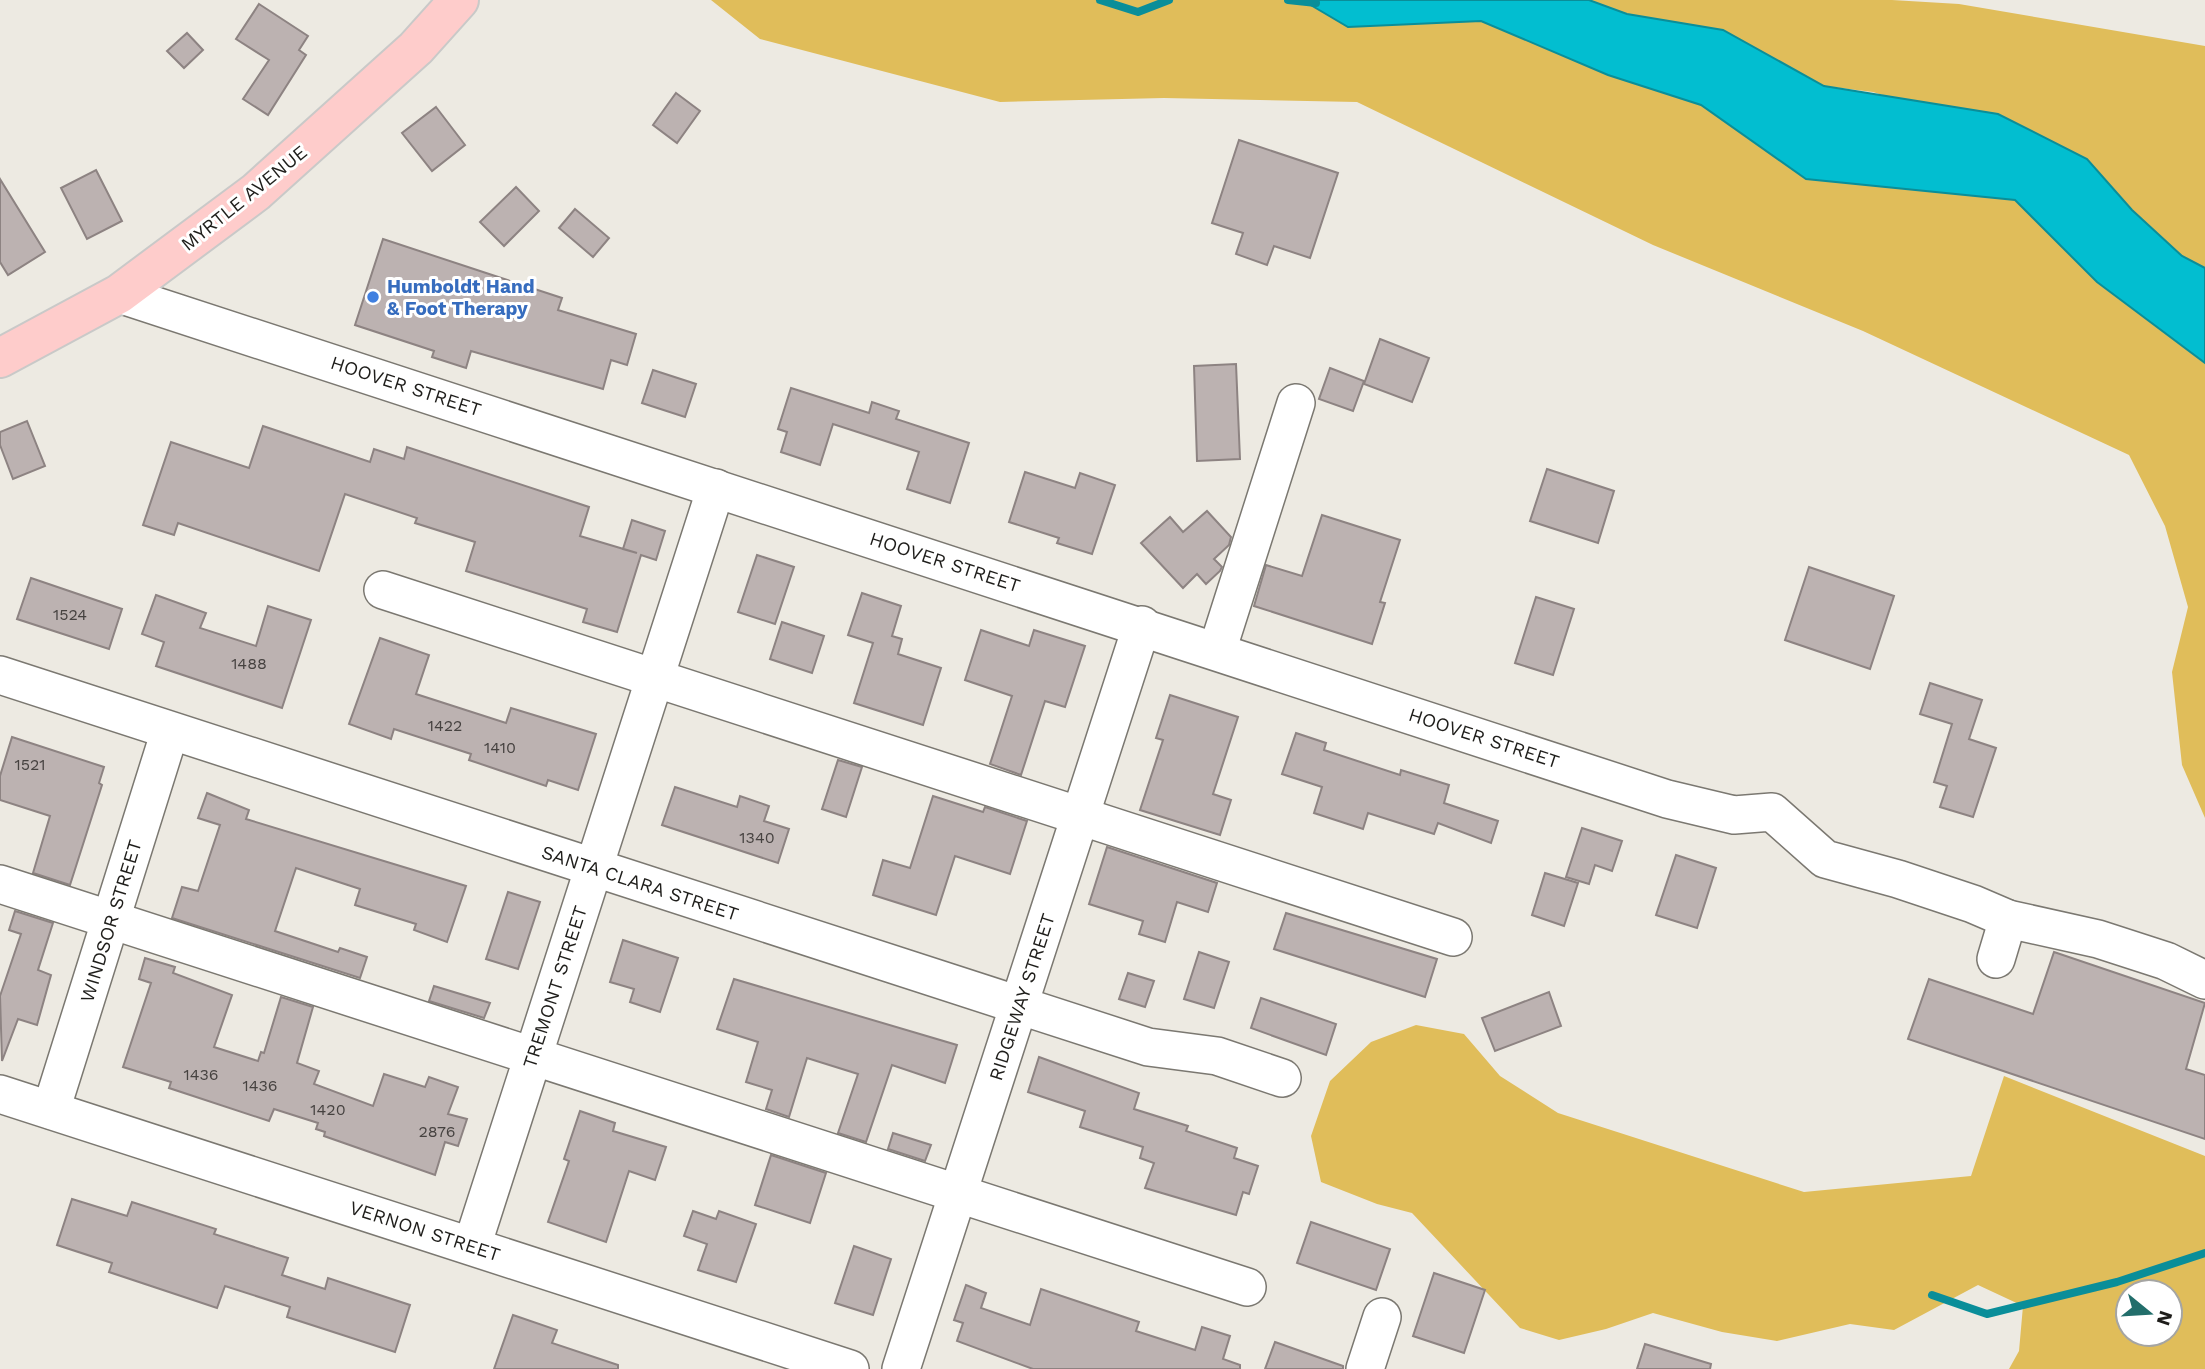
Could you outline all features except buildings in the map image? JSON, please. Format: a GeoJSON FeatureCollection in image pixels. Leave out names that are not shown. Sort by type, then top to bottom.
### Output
{"type":"FeatureCollection","features":[{"type":"Feature","properties":{"kind":"main road","name":"MYRTLE AVENUE"},"geometry":{"type":"LineString","coordinates":[[0,358],[120,294],[256,192],[416,48],[459,0]]}},
{"type":"Feature","properties":{"kind":"street","name":"HOOVER STREET"},"geometry":{"type":"LineString","coordinates":[[120,294],[1142,625],[1667,799],[1734,815],[1772,812],[1825,859],[1911,883],[2008,919]]}},
{"type":"Feature","properties":{"kind":"street"},"geometry":{"type":"LineString","coordinates":[[1217,651],[1296,403]]}},
{"type":"Feature","properties":{"kind":"street","name":"TREMONT STREET"},"geometry":{"type":"LineString","coordinates":[[472,1246],[716,488]]}},
{"type":"Feature","properties":{"kind":"street"},"geometry":{"type":"LineString","coordinates":[[383,590],[1453,937]]}},
{"type":"Feature","properties":{"kind":"street","name":"RIDGEWAY STREET"},"geometry":{"type":"LineString","coordinates":[[901,1369],[1142,625]]}},
{"type":"Feature","properties":{"kind":"street","name":"SANTA CLARA STREET"},"geometry":{"type":"LineString","coordinates":[[0,675],[1148,1047],[1217,1056],[1282,1077]]}},
{"type":"Feature","properties":{"kind":"street","name":"WINDSOR STREET"},"geometry":{"type":"LineString","coordinates":[[51,1110],[170,731]]}},
{"type":"Feature","properties":{"kind":"street"},"geometry":{"type":"LineString","coordinates":[[0,884],[1247,1287]]}},
{"type":"Feature","properties":{"kind":"street"},"geometry":{"type":"LineString","coordinates":[[1996,959],[2008,919],[2098,939],[2166,961],[2205,980]]}},
{"type":"Feature","properties":{"kind":"street","name":"VERNON STREET"},"geometry":{"type":"LineString","coordinates":[[0,1094],[850,1369]]}},
{"type":"Feature","properties":{"kind":"street"},"geometry":{"type":"LineString","coordinates":[[1365,1369],[1382,1317]]}},
{"type":"Feature","properties":{"kind":"shaded area"},"geometry":{"type":"Polygon","coordinates":[[[711,0],[1303,0],[1308,3],[1319,0],[1310,3],[1348,27],[1481,21],[1608,75],[1701,105],[1806,178],[2015,200],[2097,282],[2205,363],[2205,818],[2182,765],[2172,672],[2188,607],[2165,526],[2129,455],[1863,331],[1653,245],[1357,102],[1164,98],[1000,102],[760,39],[711,0]]]}},
{"type":"Feature","properties":{"kind":"shaded area"},"geometry":{"type":"Polygon","coordinates":[[[1589,0],[1892,0],[1959,4],[2205,46],[2205,268],[2182,256],[2132,210],[2087,159],[1873,92],[1824,86],[1723,30],[1627,14],[1589,0]]]}},
{"type":"Feature","properties":{"kind":"shaded area"},"geometry":{"type":"Polygon","coordinates":[[[1416,1025],[1464,1034],[1500,1076],[1558,1113],[1804,1192],[1971,1176],[2004,1076],[2205,1156],[2205,1369],[2009,1369],[2019,1351],[2023,1306],[1978,1285],[1894,1330],[1850,1324],[1777,1341],[1722,1332],[1653,1313],[1606,1329],[1559,1340],[1520,1328],[1412,1213],[1377,1204],[1321,1182],[1311,1136],[1330,1081],[1371,1042],[1416,1025]]]}},
{"type":"Feature","properties":{"kind":"water"},"geometry":{"type":"Polygon","coordinates":[[[1319,0],[1589,0],[1627,14],[1723,30],[1824,86],[1998,114],[2087,159],[2132,210],[2182,256],[2205,268],[2205,363],[2097,282],[2015,200],[1806,179],[1701,105],[1608,75],[1481,21],[1348,27],[1309,4],[1319,0]]]}},
{"type":"Feature","properties":{"kind":"waterway"},"geometry":{"type":"LineString","coordinates":[[1100,0],[1138,12],[1169,0]]}},
{"type":"Feature","properties":{"kind":"waterway"},"geometry":{"type":"LineString","coordinates":[[1288,0],[1316,3]]}},
{"type":"Feature","properties":{"kind":"waterway"},"geometry":{"type":"LineString","coordinates":[[1932,1295],[1987,1314],[2117,1282],[2205,1253]]}},
{"type":"Feature","properties":{"kind":"place","name":"Humboldt Hand & Foot Therapy"},"geometry":{"type":"Point","coordinates":[373,297]}}]}
